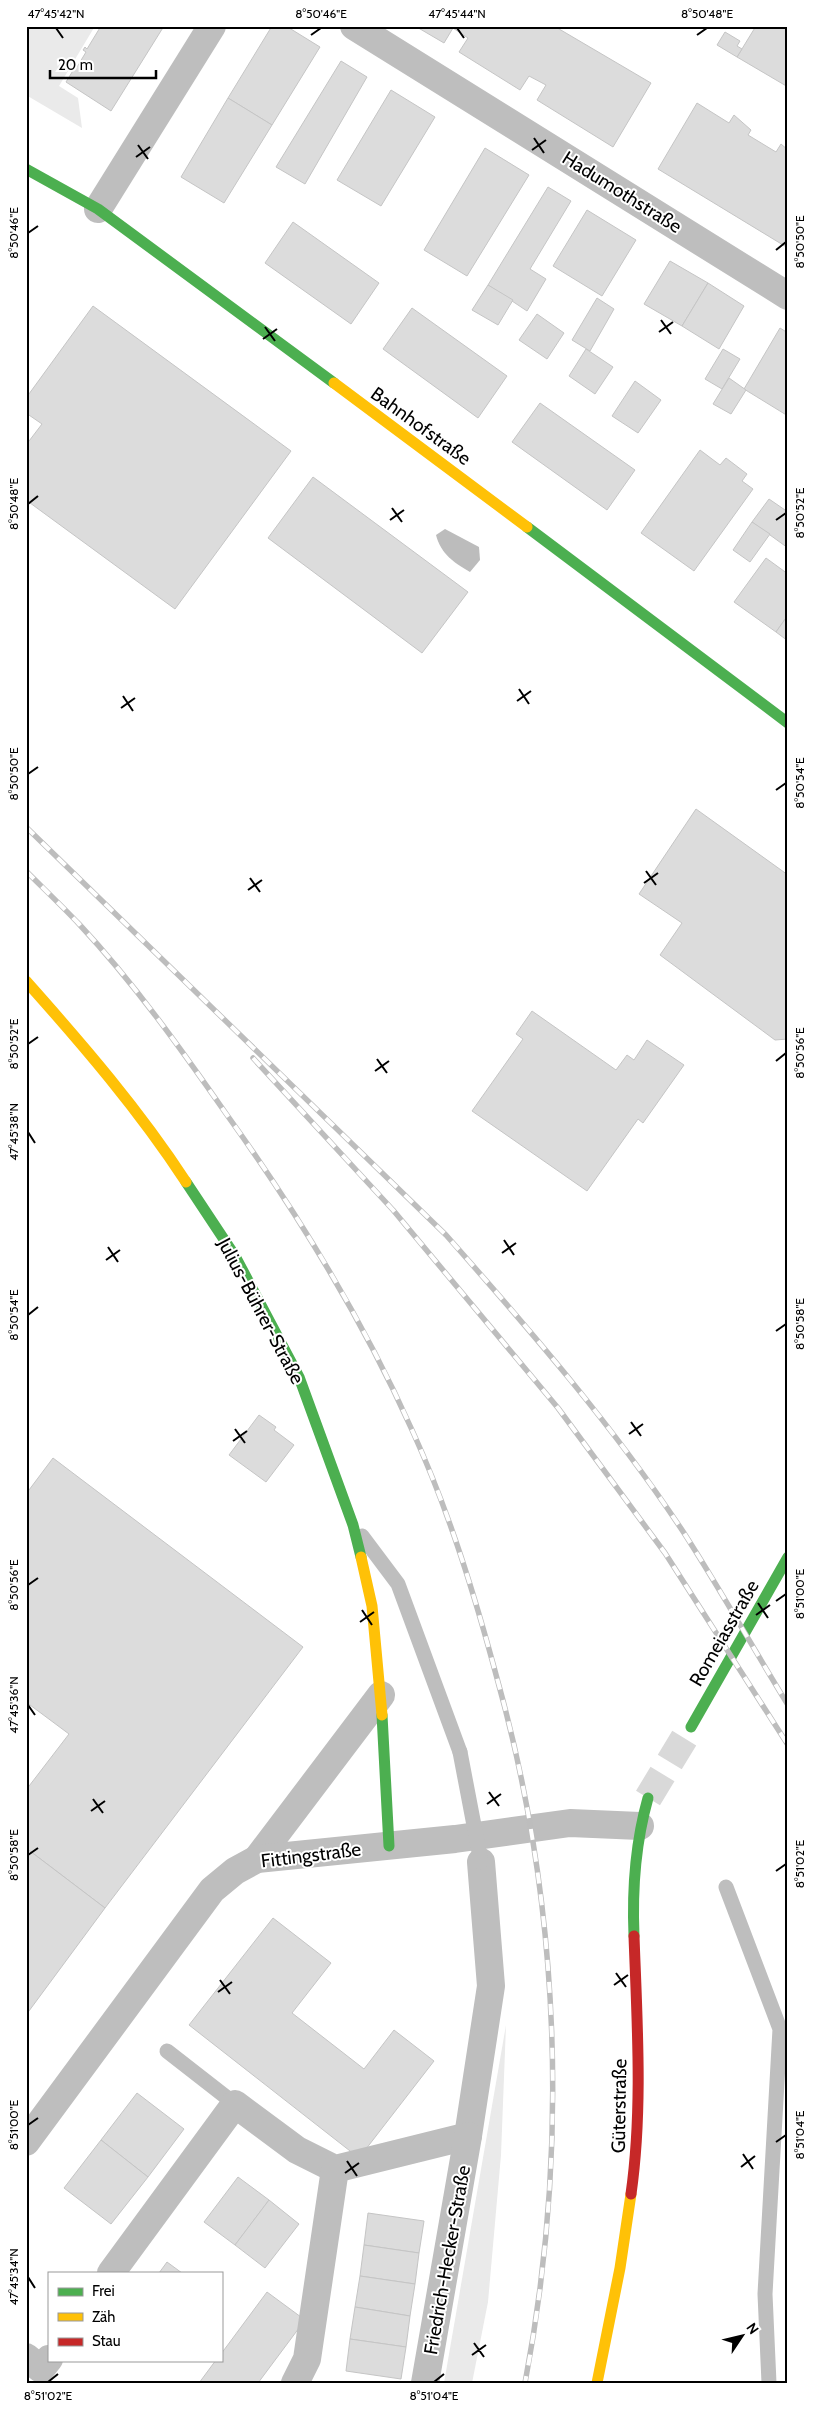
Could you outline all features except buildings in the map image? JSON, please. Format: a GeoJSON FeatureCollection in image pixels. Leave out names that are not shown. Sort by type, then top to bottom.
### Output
{"type":"FeatureCollection","features":[{"type":"Feature","properties":{"kind":"street"},"geometry":{"type":"LineString","coordinates":[[98,209],[212,26]]}},
{"type":"Feature","properties":{"kind":"street","name":"Hadumothstraße"},"geometry":{"type":"LineString","coordinates":[[354,26],[788,296]]}},
{"type":"Feature","properties":{"kind":"street","name":"Bahnhofstraße"},"geometry":{"type":"LineString","coordinates":[[26,168],[98,209],[462,478],[788,723]]}},
{"type":"Feature","properties":{"kind":"street","name":"Julius-Bührer-Straße"},"geometry":{"type":"LineString","coordinates":[[26,982],[92,1056],[160,1142],[235,1256],[299,1377],[353,1525],[372,1606],[381,1695],[389,1846]]}},
{"type":"Feature","properties":{"kind":"street","name":"Romeiasstraße"},"geometry":{"type":"LineString","coordinates":[[691,1727],[788,1557]]}},
{"type":"Feature","properties":{"kind":"street"},"geometry":{"type":"LineString","coordinates":[[257,1859],[381,1695]]}},
{"type":"Feature","properties":{"kind":"street"},"geometry":{"type":"LineString","coordinates":[[640,1826],[648,1798]]}},
{"type":"Feature","properties":{"kind":"street","name":"Fittingstraße"},"geometry":{"type":"LineString","coordinates":[[26,2142],[212,1890],[235,1871],[257,1859],[389,1846],[570,1823],[640,1826]]}},
{"type":"Feature","properties":{"kind":"street","name":"Güterstraße"},"geometry":{"type":"LineString","coordinates":[[597,2383],[620,2268],[637,2152],[637,2018],[632,1890],[640,1826]]}},
{"type":"Feature","properties":{"kind":"street","name":"Friedrich-Hecker-Straße"},"geometry":{"type":"LineString","coordinates":[[425,2383],[468,2136],[491,1986],[481,1862]]}},
{"type":"Feature","properties":{"kind":"street"},"geometry":{"type":"LineString","coordinates":[[112,2272],[234,2104],[297,2150],[335,2169],[307,2359],[295,2383]]}},
{"type":"Feature","properties":{"kind":"street","name":"Friedrich-Hecker-Straße"},"geometry":{"type":"LineString","coordinates":[[335,2169],[468,2136]]}},
{"type":"Feature","properties":{"kind":"lane"},"geometry":{"type":"LineString","coordinates":[[353,1525],[398,1584],[460,1752],[481,1862]]}},
{"type":"Feature","properties":{"kind":"lane"},"geometry":{"type":"LineString","coordinates":[[726,1887],[780,2029],[765,2294],[769,2383]]}},
{"type":"Feature","properties":{"kind":"lane"},"geometry":{"type":"LineString","coordinates":[[167,2051],[234,2104]]}},
{"type":"Feature","properties":{"kind":"shaded area"},"geometry":{"type":"Polygon","coordinates":[[[26,26],[95,26],[59,86],[78,98],[82,128],[26,95],[26,26]]]}},
{"type":"Feature","properties":{"kind":"shaded area"},"geometry":{"type":"Polygon","coordinates":[[[445,529],[479,547],[480,560],[470,572],[454,561],[441,548],[436,535],[445,529]]]}},
{"type":"Feature","properties":{"kind":"shaded area"},"geometry":{"type":"Polygon","coordinates":[[[506,2025],[501,2155],[488,2302],[472,2383],[444,2383],[506,2025]]]}},
{"type":"Feature","properties":{"kind":"tunnel"},"geometry":{"type":"LineString","coordinates":[[648,1798],[691,1727]]}},
{"type":"Feature","properties":{"kind":"railway"},"geometry":{"type":"LineString","coordinates":[[26,827],[446,1235],[509,1307],[600,1417],[657,1494],[684,1533],[788,1705]]}},
{"type":"Feature","properties":{"kind":"railway"},"geometry":{"type":"LineString","coordinates":[[26,871],[79,924],[138,993],[210,1090],[304,1229],[350,1307],[393,1388],[438,1491],[460,1554],[498,1682],[519,1768],[535,1855],[546,1942],[552,2031],[552,2119],[548,2208],[539,2296],[525,2383]]}},
{"type":"Feature","properties":{"kind":"railway"},"geometry":{"type":"LineString","coordinates":[[253,1058],[393,1210],[558,1408],[665,1553],[788,1745]]}},
{"type":"Feature","properties":{"kind":"traffic: fast"},"geometry":{"type":"LineString","coordinates":[[26,169],[98,209],[334,383]]}},
{"type":"Feature","properties":{"kind":"traffic: fast"},"geometry":{"type":"LineString","coordinates":[[527,527],[788,723]]}},
{"type":"Feature","properties":{"kind":"traffic: fast"},"geometry":{"type":"LineString","coordinates":[[186,1182],[235,1256],[299,1377],[353,1525],[361,1557]]}},
{"type":"Feature","properties":{"kind":"traffic: fast"},"geometry":{"type":"LineString","coordinates":[[691,1727],[788,1557]]}},
{"type":"Feature","properties":{"kind":"traffic: fast"},"geometry":{"type":"LineString","coordinates":[[382,1715],[389,1846]]}},
{"type":"Feature","properties":{"kind":"traffic: fast"},"geometry":{"type":"LineString","coordinates":[[634,1936],[635,1867],[640,1832],[648,1798]]}},
{"type":"Feature","properties":{"kind":"traffic: slow"},"geometry":{"type":"LineString","coordinates":[[334,383],[527,527]]}},
{"type":"Feature","properties":{"kind":"traffic: slow"},"geometry":{"type":"LineString","coordinates":[[26,981],[110,1078],[186,1182]]}},
{"type":"Feature","properties":{"kind":"traffic: slow"},"geometry":{"type":"LineString","coordinates":[[361,1557],[372,1606],[382,1715]]}},
{"type":"Feature","properties":{"kind":"traffic: slow"},"geometry":{"type":"LineString","coordinates":[[597,2383],[620,2268],[631,2194]]}},
{"type":"Feature","properties":{"kind":"traffic: jam"},"geometry":{"type":"LineString","coordinates":[[631,2194],[635,2162],[638,2097],[638,2033],[634,1936]]}}]}
